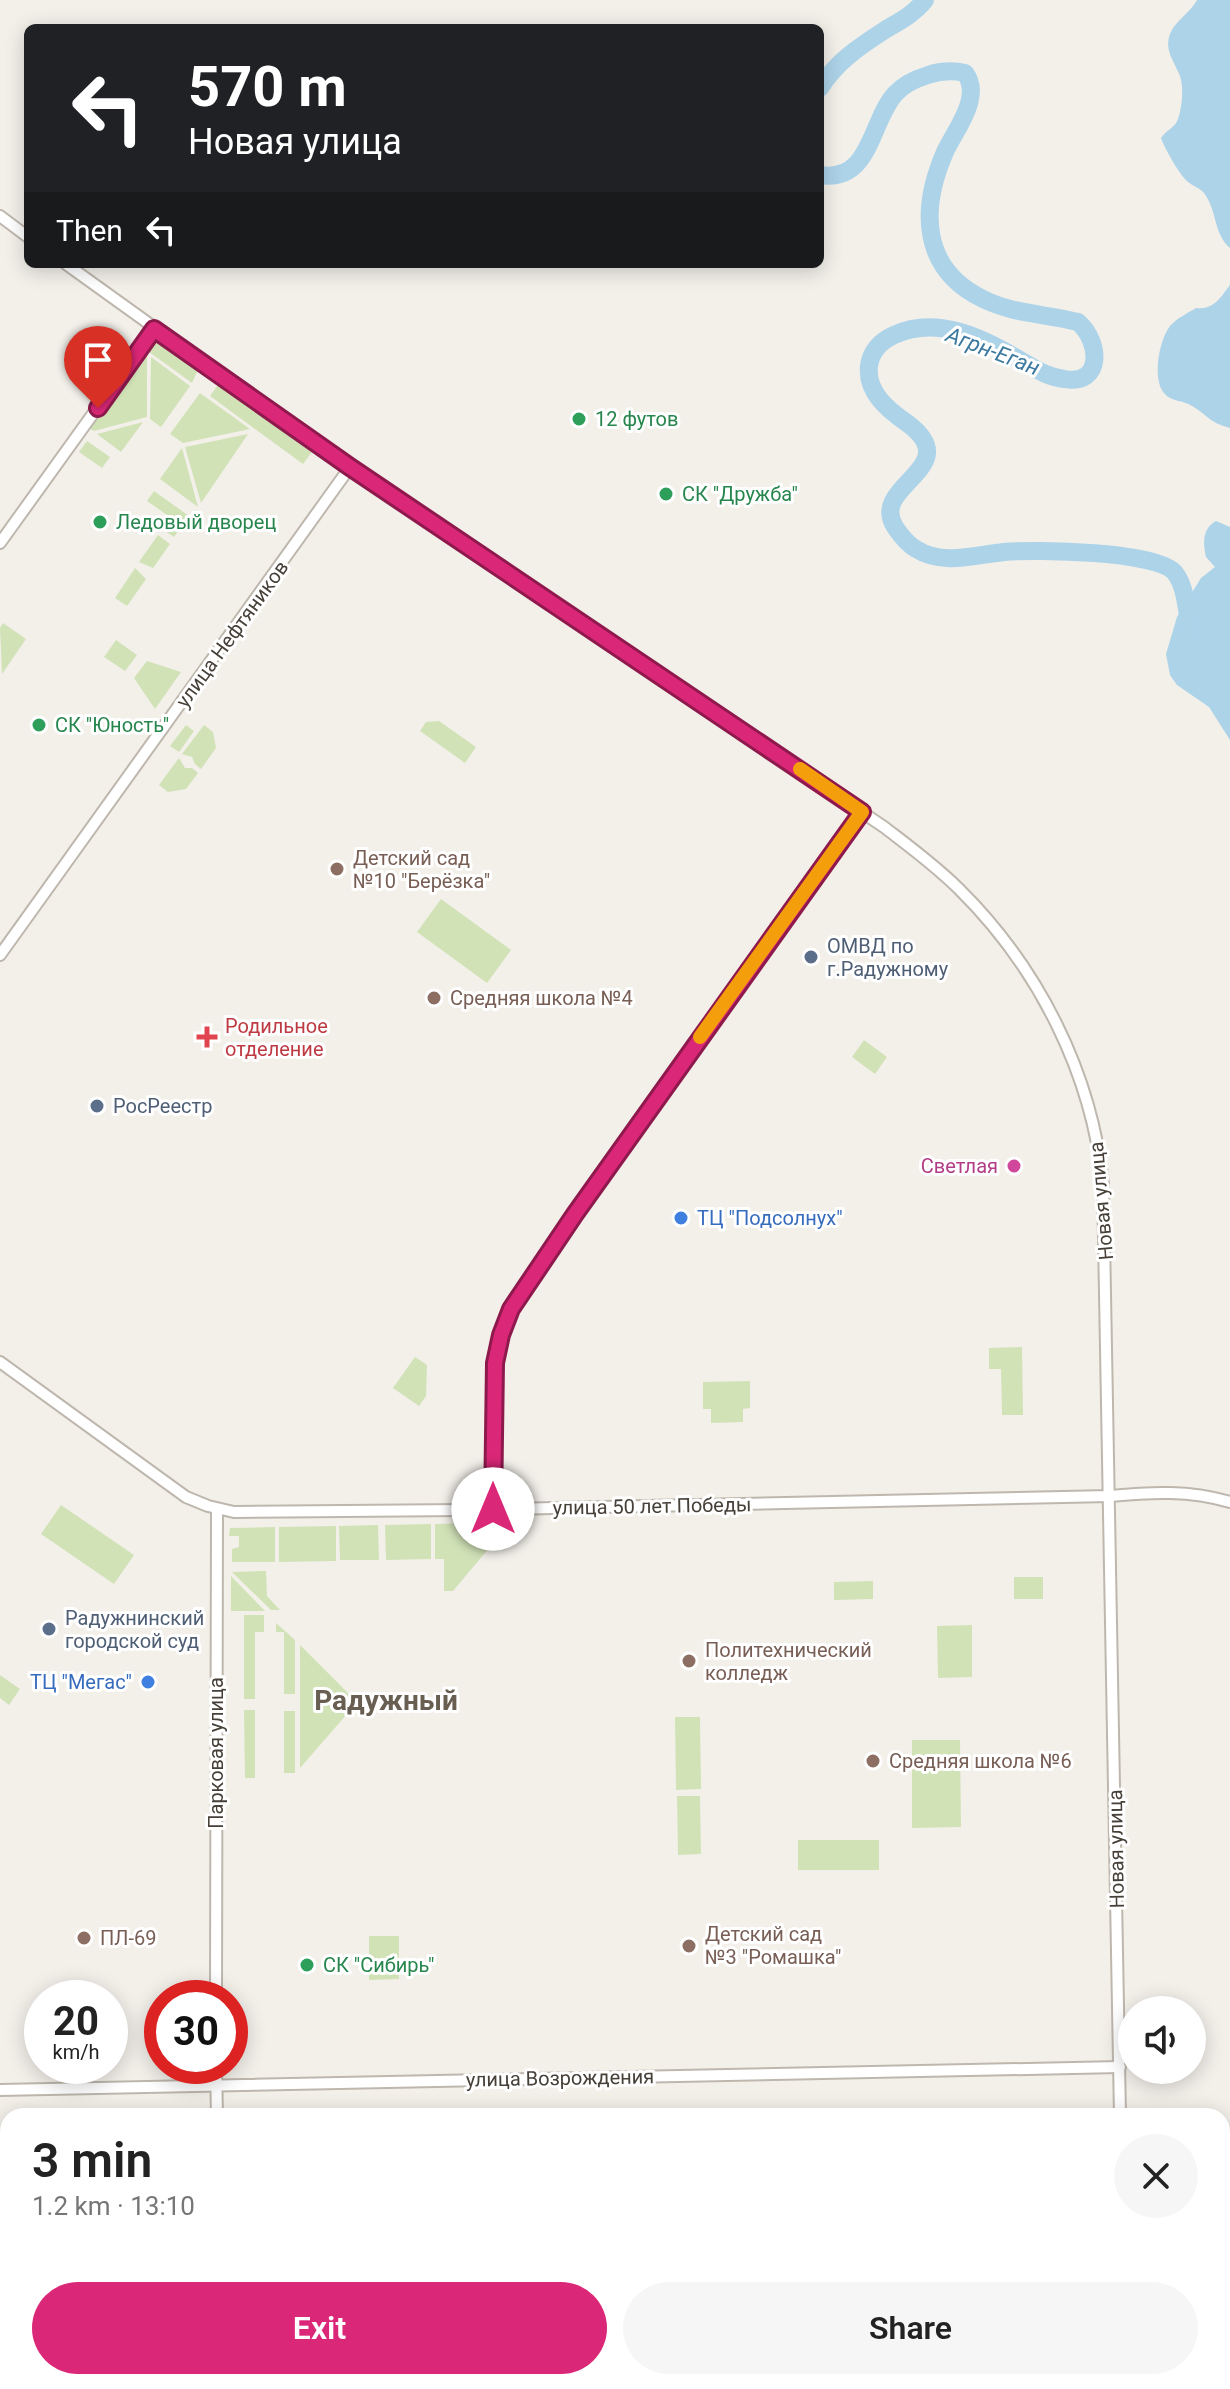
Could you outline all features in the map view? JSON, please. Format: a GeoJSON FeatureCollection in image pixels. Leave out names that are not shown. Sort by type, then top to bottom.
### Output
{"type":"FeatureCollection","features":[{"type":"Feature","properties":{"kind":"street"},"geometry":{"type":"LineString","coordinates":[[0,216],[24,234]]}},
{"type":"Feature","properties":{"kind":"street","name":"Новая улица"},"geometry":{"type":"LineString","coordinates":[[71,268],[350,467],[862,812],[937,868],[993,925],[1038,989],[1075,1065],[1093,1125],[1103,1184],[1119,1996]]}},
{"type":"Feature","properties":{"kind":"street"},"geometry":{"type":"LineString","coordinates":[[0,543],[154,329]]}},
{"type":"Feature","properties":{"kind":"street","name":"улица Нефтяников"},"geometry":{"type":"LineString","coordinates":[[0,955],[350,467]]}},
{"type":"Feature","properties":{"kind":"street"},"geometry":{"type":"LineString","coordinates":[[493,1509],[495,1363],[511,1309],[575,1214],[862,812]]}},
{"type":"Feature","properties":{"kind":"street","name":"улица 50 лет Победы"},"geometry":{"type":"LineString","coordinates":[[0,1362],[186,1497],[217,1509],[256,1513],[493,1509],[1182,1492],[1230,1502]]}},
{"type":"Feature","properties":{"kind":"street","name":"Парковая улица"},"geometry":{"type":"LineString","coordinates":[[216,1980],[217,1509]]}},
{"type":"Feature","properties":{"kind":"street","name":"улица Возрождения"},"geometry":{"type":"LineString","coordinates":[[0,2090],[1118,2067]]}},
{"type":"Feature","properties":{"kind":"street","name":"Новая улица"},"geometry":{"type":"LineString","coordinates":[[1120,2084],[1120,2108]]}},
{"type":"Feature","properties":{"kind":"street"},"geometry":{"type":"LineString","coordinates":[[216,2085],[217,2108]]}},
{"type":"Feature","properties":{"kind":"green space"},"geometry":{"type":"Polygon","coordinates":[[[153,342],[162,344],[198,370],[192,383],[145,349],[153,342]]]}},
{"type":"Feature","properties":{"kind":"green space"},"geometry":{"type":"Polygon","coordinates":[[[143,352],[147,355],[147,417],[94,431],[89,428],[143,352]]]}},
{"type":"Feature","properties":{"kind":"green space"},"geometry":{"type":"Polygon","coordinates":[[[151,357],[190,386],[161,427],[150,419],[151,357]]]}},
{"type":"Feature","properties":{"kind":"green space"},"geometry":{"type":"Polygon","coordinates":[[[218,385],[312,452],[303,464],[210,396],[218,385]]]}},
{"type":"Feature","properties":{"kind":"green space"},"geometry":{"type":"Polygon","coordinates":[[[200,393],[250,429],[183,443],[170,434],[200,393]]]}},
{"type":"Feature","properties":{"kind":"green space"},"geometry":{"type":"Polygon","coordinates":[[[143,422],[121,452],[97,434],[143,422]]]}},
{"type":"Feature","properties":{"kind":"green space"},"geometry":{"type":"Polygon","coordinates":[[[248,434],[201,503],[185,447],[248,434]]]}},
{"type":"Feature","properties":{"kind":"green space"},"geometry":{"type":"Polygon","coordinates":[[[87,441],[110,457],[102,468],[79,452],[87,441]]]}},
{"type":"Feature","properties":{"kind":"green space"},"geometry":{"type":"Polygon","coordinates":[[[182,448],[198,507],[160,479],[182,448]]]}},
{"type":"Feature","properties":{"kind":"green space"},"geometry":{"type":"Polygon","coordinates":[[[154,491],[189,516],[174,537],[162,529],[170,517],[147,501],[154,491]]]}},
{"type":"Feature","properties":{"kind":"green space"},"geometry":{"type":"Polygon","coordinates":[[[158,535],[170,544],[153,568],[139,562],[158,535]]]}},
{"type":"Feature","properties":{"kind":"green space"},"geometry":{"type":"Polygon","coordinates":[[[135,568],[146,579],[127,606],[115,598],[135,568]]]}},
{"type":"Feature","properties":{"kind":"green space"},"geometry":{"type":"Polygon","coordinates":[[[3,623],[26,639],[2,674],[0,628],[3,623]]]}},
{"type":"Feature","properties":{"kind":"green space"},"geometry":{"type":"Polygon","coordinates":[[[116,640],[137,655],[125,671],[104,657],[116,640]]]}},
{"type":"Feature","properties":{"kind":"green space"},"geometry":{"type":"Polygon","coordinates":[[[147,661],[181,672],[155,709],[134,678],[147,661]]]}},
{"type":"Feature","properties":{"kind":"green space"},"geometry":{"type":"Polygon","coordinates":[[[439,721],[476,747],[465,763],[420,731],[426,722],[439,721]]]}},
{"type":"Feature","properties":{"kind":"green space"},"geometry":{"type":"Polygon","coordinates":[[[186,725],[194,731],[179,752],[170,746],[186,725]]]}},
{"type":"Feature","properties":{"kind":"green space"},"geometry":{"type":"Polygon","coordinates":[[[204,725],[213,732],[216,748],[201,769],[192,757],[182,754],[204,725]]]}},
{"type":"Feature","properties":{"kind":"green space"},"geometry":{"type":"Polygon","coordinates":[[[179,758],[185,768],[192,768],[198,773],[186,789],[168,792],[159,785],[179,758]]]}},
{"type":"Feature","properties":{"kind":"green space"},"geometry":{"type":"Polygon","coordinates":[[[441,899],[511,950],[487,983],[417,932],[441,899]]]}},
{"type":"Feature","properties":{"kind":"green space"},"geometry":{"type":"Polygon","coordinates":[[[864,1040],[887,1057],[875,1074],[852,1057],[864,1040]]]}},
{"type":"Feature","properties":{"kind":"green space"},"geometry":{"type":"Polygon","coordinates":[[[1022,1347],[1023,1415],[1002,1415],[1001,1369],[989,1369],[989,1348],[1022,1347]]]}},
{"type":"Feature","properties":{"kind":"green space"},"geometry":{"type":"Polygon","coordinates":[[[415,1357],[427,1365],[426,1396],[419,1406],[393,1388],[415,1357]]]}},
{"type":"Feature","properties":{"kind":"green space"},"geometry":{"type":"Polygon","coordinates":[[[750,1381],[750,1408],[743,1409],[743,1422],[711,1423],[711,1409],[703,1409],[703,1382],[750,1381]]]}},
{"type":"Feature","properties":{"kind":"green space"},"geometry":{"type":"Polygon","coordinates":[[[61,1505],[134,1555],[114,1584],[41,1534],[61,1505]]]}},
{"type":"Feature","properties":{"kind":"green space"},"geometry":{"type":"Polygon","coordinates":[[[511,1522],[453,1591],[444,1591],[444,1559],[435,1559],[435,1524],[511,1522]]]}},
{"type":"Feature","properties":{"kind":"green space"},"geometry":{"type":"Polygon","coordinates":[[[431,1524],[431,1559],[386,1560],[385,1525],[431,1524]]]}},
{"type":"Feature","properties":{"kind":"green space"},"geometry":{"type":"Polygon","coordinates":[[[378,1525],[379,1560],[340,1560],[339,1526],[378,1525]]]}},
{"type":"Feature","properties":{"kind":"green space"},"geometry":{"type":"Polygon","coordinates":[[[336,1526],[336,1561],[279,1562],[279,1527],[336,1526]]]}},
{"type":"Feature","properties":{"kind":"green space"},"geometry":{"type":"Polygon","coordinates":[[[275,1527],[275,1562],[232,1562],[232,1549],[239,1547],[239,1536],[229,1536],[230,1528],[275,1527]]]}},
{"type":"Feature","properties":{"kind":"green space"},"geometry":{"type":"Polygon","coordinates":[[[266,1571],[267,1596],[280,1610],[271,1610],[232,1572],[266,1571]]]}},
{"type":"Feature","properties":{"kind":"green space"},"geometry":{"type":"Polygon","coordinates":[[[231,1576],[265,1611],[231,1611],[231,1576]]]}},
{"type":"Feature","properties":{"kind":"green space"},"geometry":{"type":"Polygon","coordinates":[[[1014,1577],[1043,1577],[1043,1599],[1014,1599],[1014,1577]]]}},
{"type":"Feature","properties":{"kind":"green space"},"geometry":{"type":"Polygon","coordinates":[[[873,1581],[873,1599],[834,1600],[834,1582],[873,1581]]]}},
{"type":"Feature","properties":{"kind":"green space"},"geometry":{"type":"Polygon","coordinates":[[[244,1615],[264,1615],[264,1632],[255,1632],[255,1699],[244,1699],[244,1615]]]}},
{"type":"Feature","properties":{"kind":"green space"},"geometry":{"type":"Polygon","coordinates":[[[276,1623],[295,1640],[295,1694],[284,1694],[284,1632],[276,1632],[276,1623]]]}},
{"type":"Feature","properties":{"kind":"green space"},"geometry":{"type":"Polygon","coordinates":[[[972,1625],[972,1677],[938,1678],[937,1626],[972,1625]]]}},
{"type":"Feature","properties":{"kind":"green space"},"geometry":{"type":"Polygon","coordinates":[[[300,1645],[354,1699],[354,1706],[300,1768],[300,1645]]]}},
{"type":"Feature","properties":{"kind":"green space"},"geometry":{"type":"Polygon","coordinates":[[[0,1675],[20,1689],[9,1705],[0,1698],[0,1675]]]}},
{"type":"Feature","properties":{"kind":"green space"},"geometry":{"type":"Polygon","coordinates":[[[244,1710],[255,1710],[255,1778],[245,1778],[244,1710]]]}},
{"type":"Feature","properties":{"kind":"green space"},"geometry":{"type":"Polygon","coordinates":[[[284,1711],[295,1711],[295,1773],[284,1773],[284,1711]]]}},
{"type":"Feature","properties":{"kind":"green space"},"geometry":{"type":"Polygon","coordinates":[[[675,1717],[700,1717],[701,1789],[676,1790],[675,1717]]]}},
{"type":"Feature","properties":{"kind":"green space"},"geometry":{"type":"Polygon","coordinates":[[[912,1740],[960,1740],[961,1827],[912,1828],[912,1740]]]}},
{"type":"Feature","properties":{"kind":"green space"},"geometry":{"type":"Polygon","coordinates":[[[677,1796],[700,1796],[701,1854],[678,1855],[677,1796]]]}},
{"type":"Feature","properties":{"kind":"green space"},"geometry":{"type":"Polygon","coordinates":[[[798,1840],[879,1840],[879,1870],[798,1870],[798,1840]]]}},
{"type":"Feature","properties":{"kind":"green space"},"geometry":{"type":"Polygon","coordinates":[[[369,1936],[399,1936],[399,1979],[369,1980],[369,1936]]]}},
{"type":"Feature","properties":{"kind":"water"},"geometry":{"type":"Polygon","coordinates":[[[1197,0],[1230,0],[1230,248],[1218,230],[1206,196],[1184,178],[1161,138],[1177,122],[1182,98],[1180,76],[1170,55],[1168,40],[1175,25],[1197,0]]]}},
{"type":"Feature","properties":{"kind":"water"},"geometry":{"type":"Polygon","coordinates":[[[1230,285],[1230,428],[1167,396],[1160,387],[1158,369],[1160,350],[1170,326],[1196,308],[1212,305],[1230,285]]]}},
{"type":"Feature","properties":{"kind":"water"},"geometry":{"type":"Polygon","coordinates":[[[1216,521],[1230,527],[1230,740],[1209,707],[1177,685],[1170,675],[1166,654],[1177,617],[1201,578],[1215,567],[1206,557],[1204,542],[1208,528],[1216,521]]]}},
{"type":"Feature","properties":{"kind":"waterway","name":"Агрн-Еган"},"geometry":{"type":"LineString","coordinates":[[824,82],[849,55],[925,0]]}},
{"type":"Feature","properties":{"kind":"waterway","name":"Агрн-Еган"},"geometry":{"type":"LineString","coordinates":[[824,175],[837,175],[850,170],[860,160],[887,106],[906,85],[937,73],[965,73],[970,82],[969,103],[945,152],[932,195],[931,236],[937,254],[947,271],[983,299],[1018,311],[1078,322],[1091,340],[1094,361],[1086,376],[1064,379],[1041,372],[975,337],[943,328],[910,329],[881,343],[870,361],[871,384],[886,406],[923,439],[927,452],[923,465],[894,499],[890,512],[895,527],[913,547],[937,557],[959,558],[1019,551],[1095,553],[1146,560],[1175,573],[1185,598],[1190,625]]}},
{"type":"Feature","properties":{"kind":"slow traffic"},"geometry":{"type":"LineString","coordinates":[[700,1037],[862,812],[800,769]]}},
{"type":"Feature","properties":{"kind":"place","name":"12 футов"},"geometry":{"type":"Point","coordinates":[579,419]}},
{"type":"Feature","properties":{"kind":"place","name":"СК \"Дружба\""},"geometry":{"type":"Point","coordinates":[666,494]}},
{"type":"Feature","properties":{"kind":"place","name":"Ледовый дворец"},"geometry":{"type":"Point","coordinates":[100,522]}},
{"type":"Feature","properties":{"kind":"place","name":"СК \"Юность\""},"geometry":{"type":"Point","coordinates":[39,725]}},
{"type":"Feature","properties":{"kind":"place","name":"Детский сад №10 \"Берёзка\""},"geometry":{"type":"Point","coordinates":[337,869]}},
{"type":"Feature","properties":{"kind":"place","name":"ОМВД по г.Радужному"},"geometry":{"type":"Point","coordinates":[811,957]}},
{"type":"Feature","properties":{"kind":"place","name":"Средняя школа №4"},"geometry":{"type":"Point","coordinates":[434,998]}},
{"type":"Feature","properties":{"kind":"place","name":"Родильное отделение"},"geometry":{"type":"Point","coordinates":[207,1037]}},
{"type":"Feature","properties":{"kind":"place","name":"РосРеестр"},"geometry":{"type":"Point","coordinates":[97,1106]}},
{"type":"Feature","properties":{"kind":"place","name":"Светлая"},"geometry":{"type":"Point","coordinates":[1014,1166]}},
{"type":"Feature","properties":{"kind":"place","name":"ТЦ \"Подсолнух\""},"geometry":{"type":"Point","coordinates":[681,1218]}},
{"type":"Feature","properties":{"kind":"place","name":"Радужнинский городской суд"},"geometry":{"type":"Point","coordinates":[49,1629]}},
{"type":"Feature","properties":{"kind":"place","name":"Политехнический колледж"},"geometry":{"type":"Point","coordinates":[689,1661]}},
{"type":"Feature","properties":{"kind":"place","name":"ТЦ \"Мегас\""},"geometry":{"type":"Point","coordinates":[148,1682]}},
{"type":"Feature","properties":{"kind":"place","name":"Средняя школа №6"},"geometry":{"type":"Point","coordinates":[873,1761]}},
{"type":"Feature","properties":{"kind":"place","name":"ПЛ-69"},"geometry":{"type":"Point","coordinates":[84,1938]}},
{"type":"Feature","properties":{"kind":"place","name":"Детский сад №3 \"Ромашка\""},"geometry":{"type":"Point","coordinates":[689,1946]}},
{"type":"Feature","properties":{"kind":"place","name":"СК \"Сибирь\""},"geometry":{"type":"Point","coordinates":[307,1965]}},
{"type":"Feature","properties":{"kind":"district","name":"Радужный"},"geometry":{"type":"Point","coordinates":[386,1700]}},
{"type":"Feature","properties":{"kind":"route"},"geometry":{"type":"LineString","coordinates":[[98,408],[154,329],[350,467],[862,812],[575,1214],[511,1309],[495,1363],[493,1509]]}}]}
